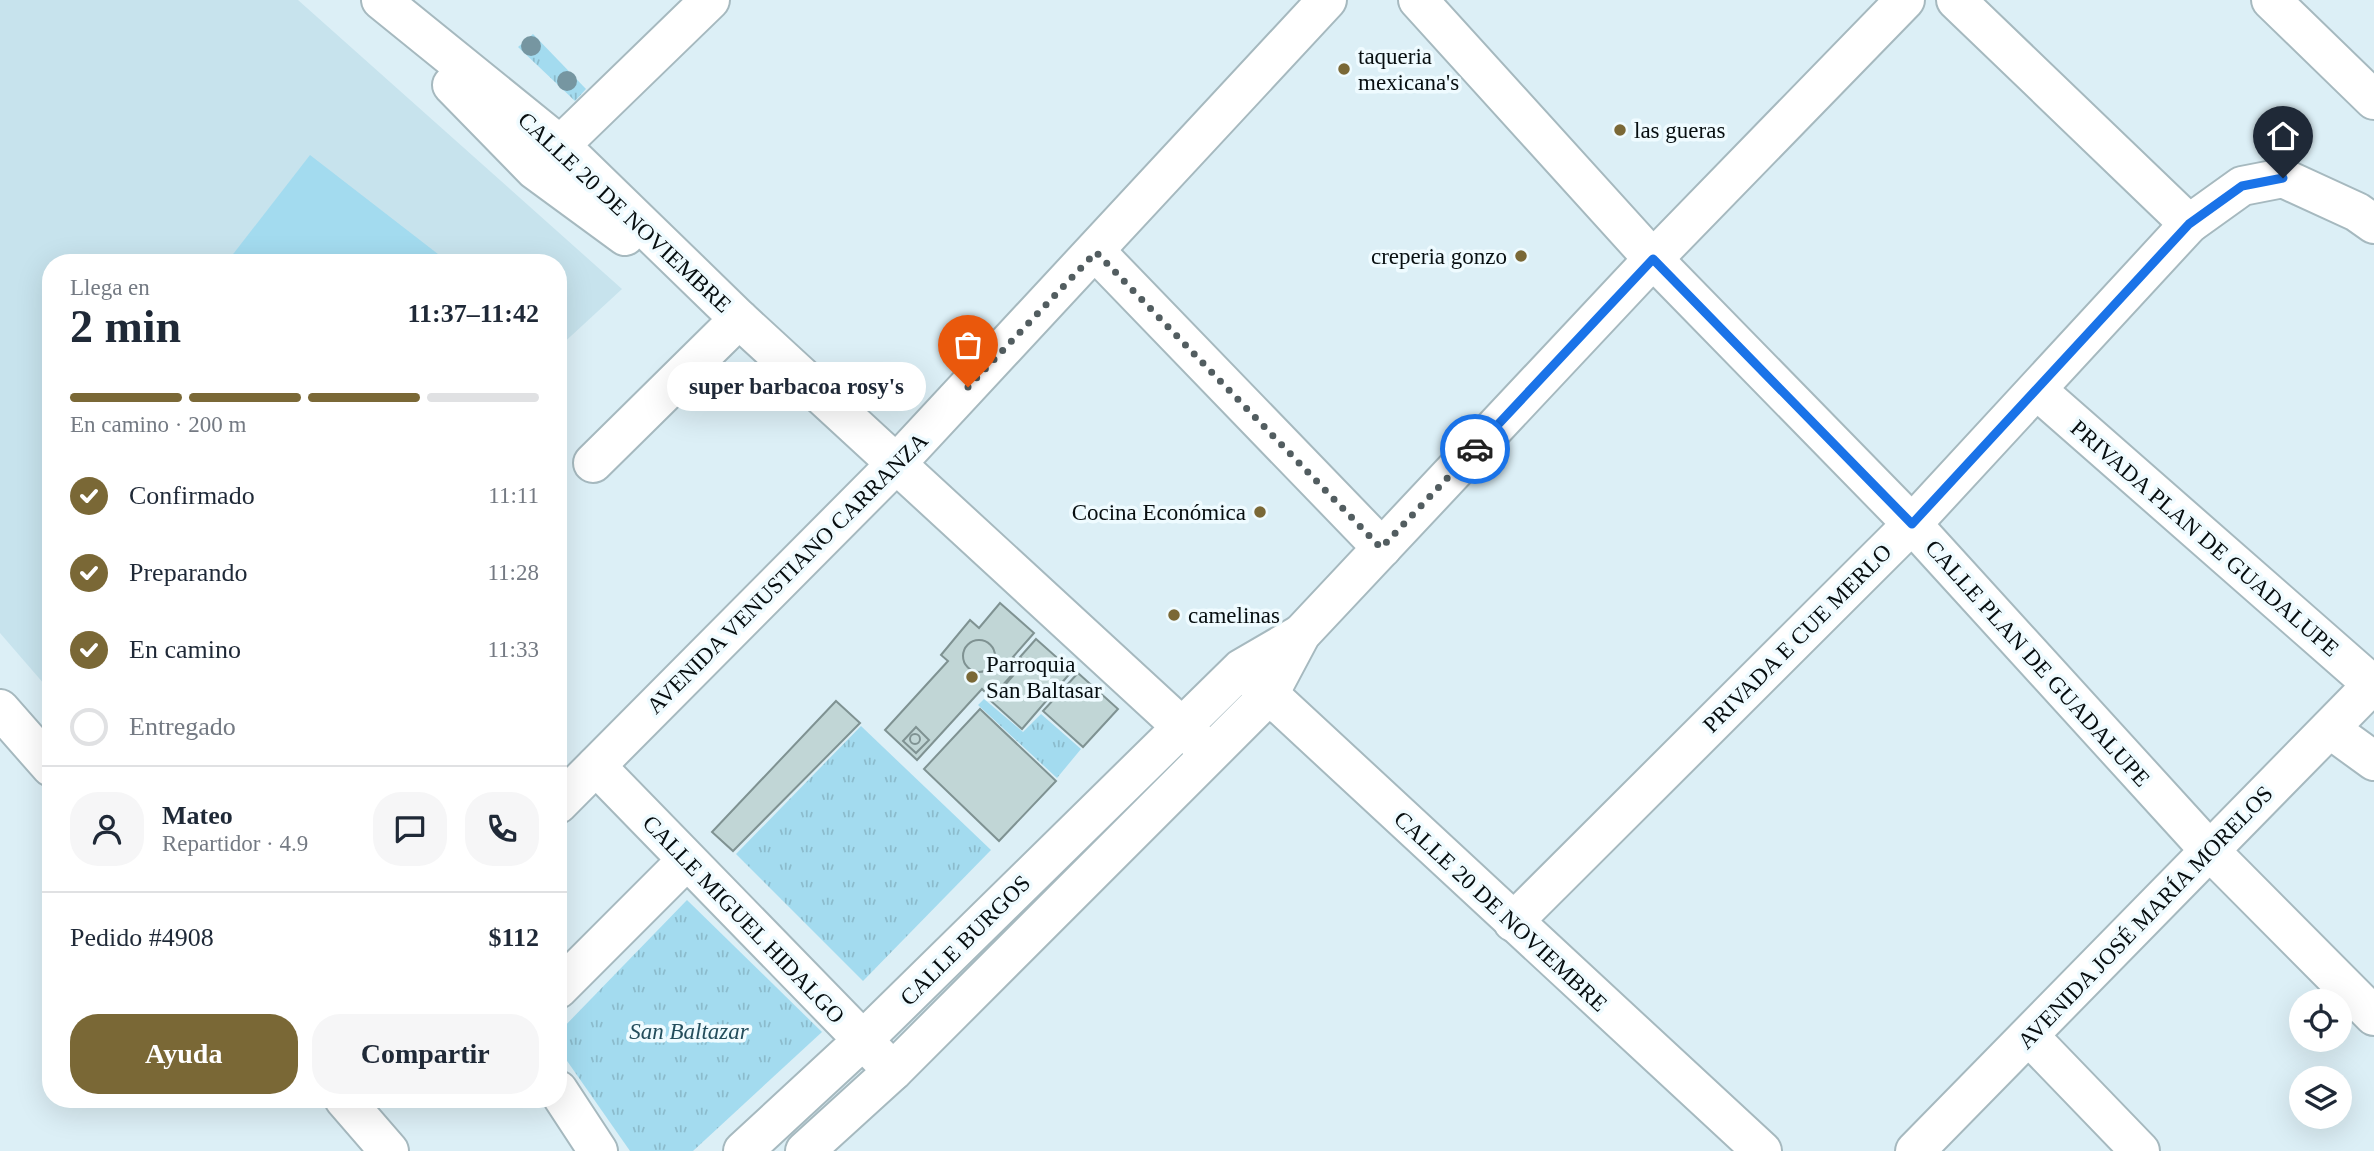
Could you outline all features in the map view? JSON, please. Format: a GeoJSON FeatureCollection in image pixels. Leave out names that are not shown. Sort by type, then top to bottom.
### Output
{"type":"FeatureCollection","features":[{"type":"Feature","properties":{"kind":"street","name":"CALLE 20 DE NOVIEMBRE"},"geometry":{"type":"LineString","coordinates":[[370,0],[547,158],[739,319],[1184,725],[1211,754]]}},
{"type":"Feature","properties":{"kind":"street","name":"CALLE 20 DE NOVIEMBRE"},"geometry":{"type":"LineString","coordinates":[[381,0],[547,158]]}},
{"type":"Feature","properties":{"kind":"street"},"geometry":{"type":"LineString","coordinates":[[547,158],[710,0]]}},
{"type":"Feature","properties":{"kind":"street","name":"AVENIDA VENUSTIANO CARRANZA"},"geometry":{"type":"LineString","coordinates":[[567,795],[896,464],[1096,252],[1327,0]]}},
{"type":"Feature","properties":{"kind":"street","name":"CALLE PLAN DE GUADALUPE"},"geometry":{"type":"LineString","coordinates":[[1418,0],[1653,259],[1912,524],[2211,852],[2374,1016]]}},
{"type":"Feature","properties":{"kind":"street"},"geometry":{"type":"LineString","coordinates":[[1301,634],[1653,259],[1905,0]]}},
{"type":"Feature","properties":{"kind":"street"},"geometry":{"type":"LineString","coordinates":[[1956,0],[2189,224]]}},
{"type":"Feature","properties":{"kind":"street"},"geometry":{"type":"LineString","coordinates":[[2271,0],[2374,100]]}},
{"type":"Feature","properties":{"kind":"street","name":"PRIVADA E CUE MERLO"},"geometry":{"type":"LineString","coordinates":[[1513,922],[1912,524],[2038,391],[2189,224],[2242,186],[2283,178],[2357,212],[2374,224]]}},
{"type":"Feature","properties":{"kind":"street"},"geometry":{"type":"LineString","coordinates":[[1096,252],[1381,548]]}},
{"type":"Feature","properties":{"kind":"street"},"geometry":{"type":"LineString","coordinates":[[593,463],[739,319]]}},
{"type":"Feature","properties":{"kind":"street","name":"PRIVADA PLAN DE GUADALUPE"},"geometry":{"type":"LineString","coordinates":[[2038,391],[2373,684]]}},
{"type":"Feature","properties":{"kind":"street","name":"CALLE BURGOS"},"geometry":{"type":"LineString","coordinates":[[743,1151],[862,1041],[1241,669],[1301,634]]}},
{"type":"Feature","properties":{"kind":"street","name":"CALLE BURGOS"},"geometry":{"type":"LineString","coordinates":[[805,1151],[892,1071],[1268,695],[1301,634]]}},
{"type":"Feature","properties":{"kind":"street","name":"CALLE 20 DE NOVIEMBRE"},"geometry":{"type":"LineString","coordinates":[[1241,669],[1762,1151]]}},
{"type":"Feature","properties":{"kind":"street","name":"AVENIDA JOSÉ MARÍA MORELOS"},"geometry":{"type":"LineString","coordinates":[[1916,1151],[2373,684]]}},
{"type":"Feature","properties":{"kind":"street"},"geometry":{"type":"LineString","coordinates":[[0,709],[42,757]]}},
{"type":"Feature","properties":{"kind":"street"},"geometry":{"type":"LineString","coordinates":[[2330,729],[2374,761]]}},
{"type":"Feature","properties":{"kind":"street","name":"CALLE MIGUEL HIDALGO"},"geometry":{"type":"LineString","coordinates":[[596,766],[892,1071]]}},
{"type":"Feature","properties":{"kind":"street"},"geometry":{"type":"LineString","coordinates":[[567,980],[686,861]]}},
{"type":"Feature","properties":{"kind":"street"},"geometry":{"type":"LineString","coordinates":[[2029,1036],[2140,1151]]}},
{"type":"Feature","properties":{"kind":"street"},"geometry":{"type":"LineString","coordinates":[[567,1104],[598,1151]]}},
{"type":"Feature","properties":{"kind":"street"},"geometry":{"type":"LineString","coordinates":[[352,1108],[390,1151]]}},
{"type":"Feature","properties":{"kind":"shaded area"},"geometry":{"type":"Polygon","coordinates":[[[0,0],[298,0],[622,289],[567,340],[567,254],[42,254],[42,682],[0,633],[0,0]]]}},
{"type":"Feature","properties":{"kind":"green space"},"geometry":{"type":"Polygon","coordinates":[[[533,34],[586,89],[575,101],[518,47],[533,34]]]}},
{"type":"Feature","properties":{"kind":"green space"},"geometry":{"type":"Polygon","coordinates":[[[310,155],[438,254],[233,254],[310,155]]]}},
{"type":"Feature","properties":{"kind":"green space"},"geometry":{"type":"Polygon","coordinates":[[[984,699],[1023,732],[1041,714],[1081,749],[1057,778],[978,705],[984,699]]]}},
{"type":"Feature","properties":{"kind":"green space"},"geometry":{"type":"Polygon","coordinates":[[[861,726],[991,850],[863,981],[736,854],[861,726]]]}},
{"type":"Feature","properties":{"kind":"green space","name":"San Baltazar"},"geometry":{"type":"Polygon","coordinates":[[[687,900],[822,1032],[693,1151],[630,1151],[567,1061],[567,1024],[687,900]]]}},
{"type":"Feature","properties":{"kind":"building","name":"Parroquia San Baltasar"},"geometry":{"type":"Polygon","coordinates":[[[1000,603],[1034,633],[1013,657],[1021,665],[991,698],[982,689],[917,760],[885,730],[948,661],[941,655],[970,620],[979,628],[1000,603]]]}},
{"type":"Feature","properties":{"kind":"building"},"geometry":{"type":"Polygon","coordinates":[[[1036,639],[1072,671],[1022,729],[991,701],[1025,662],[1020,657],[1036,639]]]}},
{"type":"Feature","properties":{"kind":"building"},"geometry":{"type":"Polygon","coordinates":[[[979,640],[990,645],[995,656],[990,667],[979,672],[968,667],[963,656],[968,645],[979,640]]]}},
{"type":"Feature","properties":{"kind":"building"},"geometry":{"type":"Polygon","coordinates":[[[1078,673],[1118,709],[1083,747],[1043,711],[1078,673]]]}},
{"type":"Feature","properties":{"kind":"building"},"geometry":{"type":"Polygon","coordinates":[[[836,701],[860,723],[733,851],[712,832],[836,701]]]}},
{"type":"Feature","properties":{"kind":"building"},"geometry":{"type":"Polygon","coordinates":[[[980,709],[1056,781],[999,841],[924,769],[980,709]]]}},
{"type":"Feature","properties":{"kind":"building"},"geometry":{"type":"Polygon","coordinates":[[[916,727],[929,740],[916,753],[903,741],[916,727]]]}},
{"type":"Feature","properties":{"kind":"building"},"geometry":{"type":"Polygon","coordinates":[[[915,734],[919,735],[919,743],[915,744],[911,743],[910,739],[911,735],[915,734]]]}},
{"type":"Feature","properties":{"kind":"way so far"},"geometry":{"type":"LineString","coordinates":[[968,387],[1096,252],[1381,548],[1475,449]]}},
{"type":"Feature","properties":{"kind":"place","name":"taqueria mexicana's"},"geometry":{"type":"Point","coordinates":[1344,69]}},
{"type":"Feature","properties":{"kind":"place","name":"las gueras"},"geometry":{"type":"Point","coordinates":[1620,130]}},
{"type":"Feature","properties":{"kind":"place","name":"creperia gonzo"},"geometry":{"type":"Point","coordinates":[1521,256]}},
{"type":"Feature","properties":{"kind":"place","name":"super barbacoa rosy's"},"geometry":{"type":"Point","coordinates":[968,387]}},
{"type":"Feature","properties":{"kind":"place","name":"Cocina Económica"},"geometry":{"type":"Point","coordinates":[1260,512]}},
{"type":"Feature","properties":{"kind":"place","name":"camelinas"},"geometry":{"type":"Point","coordinates":[1174,615]}},
{"type":"Feature","properties":{"kind":"place","name":"Parroquia San Baltasar"},"geometry":{"type":"Point","coordinates":[972,677]}},
{"type":"Feature","properties":{"kind":"route"},"geometry":{"type":"LineString","coordinates":[[1475,449],[1653,259],[1912,524],[2038,391],[2189,224],[2242,186],[2283,178]]}}]}
